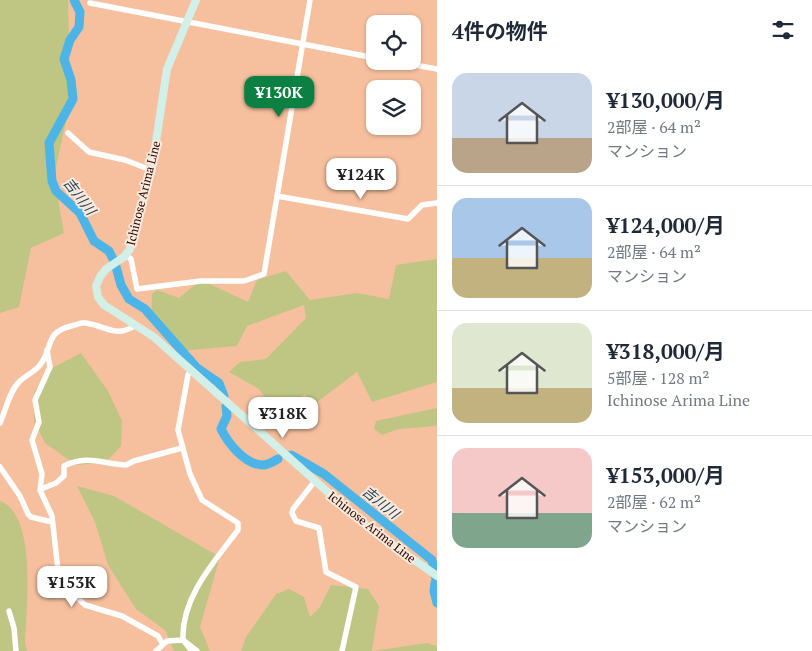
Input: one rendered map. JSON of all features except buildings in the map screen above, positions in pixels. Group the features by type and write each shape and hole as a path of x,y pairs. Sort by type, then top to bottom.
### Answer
{"main road":[{"name":"Ichinose Arima Line","path":"196,0 164,81 151,170 130,250 125,256 106,269 100,277 96,286 98,298 104,305 154,336 314,482 374,532 436,575"}],"street":[{"path":"125,256 131,259 137,289 201,281 253,280 264,274 310,0"},
{"path":"90,3 366,56"},
{"path":"421,66 437,69"},
{"path":"68,133 89,152 125,160 151,170"},
{"path":"277,196 408,219 422,205 437,203"},
{"path":"0,423 13,389 20,381 39,367 46,358 50,340 59,329 84,322 117,333 126,332 136,326"},
{"path":"47,350 50,367 35,400 38,422 32,440 42,474 41,489 52,516 60,580 85,606 122,616 158,636 162,643"},
{"path":"191,370 188,375 178,430 182,448 190,474 202,500 233,518 238,523 238,530 212,563 190,603 182,624 183,640 192,651"},
{"path":"41,489 56,483 64,476 64,466 71,462 93,459 126,466 134,461 182,448"},
{"path":"0,467 20,496 28,514 31,517 52,522"},
{"path":"314,482 293,508 292,513 296,521 319,528 326,572 356,587 342,651"},
{"path":"9,612 14,628 16,651"},
{"path":"156,651 162,643 183,640 197,651"}],"green space":[{"path":"0,0 68,0 70,103 54,176 64,233 31,248 19,307 0,313"},
{"path":"437,259 437,382 372,402 357,372 312,406 305,394 292,402 270,404 259,389 229,372 240,362 266,359 306,318 304,305 247,326 237,346 181,351 172,346 151,318 152,294 157,290 179,298 201,280 248,302 257,280 286,271 310,300 357,293 389,299 396,265"},
{"path":"81,353 108,391 122,421 121,446 105,463 76,465 45,443 34,421 34,392 50,369"},
{"path":"437,408 437,426 398,429 382,435 374,429 376,421"},
{"path":"77,486 114,496 220,557 200,627 210,651 174,651 165,630 136,609 108,565 95,522"},
{"path":"0,501 12,510 20,525 25,544 28,588 25,643 27,651 0,651"},
{"path":"331,585 368,589 379,606 372,651 241,651 246,637 276,594 289,589 304,597 310,617 320,607"},
{"path":"427,643 437,646 437,651 373,651"}],"waterway":[{"name":"吉川川","path":"74,0 80,12 79,27 70,40 64,59 71,80 73,99 49,143 52,181 56,191 80,213 94,241 109,251 115,263 121,285 129,299 145,309 197,368 219,383 224,396"},
{"name":"吉川川","path":"226,406 227,416 221,429 228,441 238,452 256,464 265,465 278,459"},
{"name":"吉川川","path":"291,455 324,474 432,560 437,584"},
{"path":"435,583 434,591 437,603"}]}
